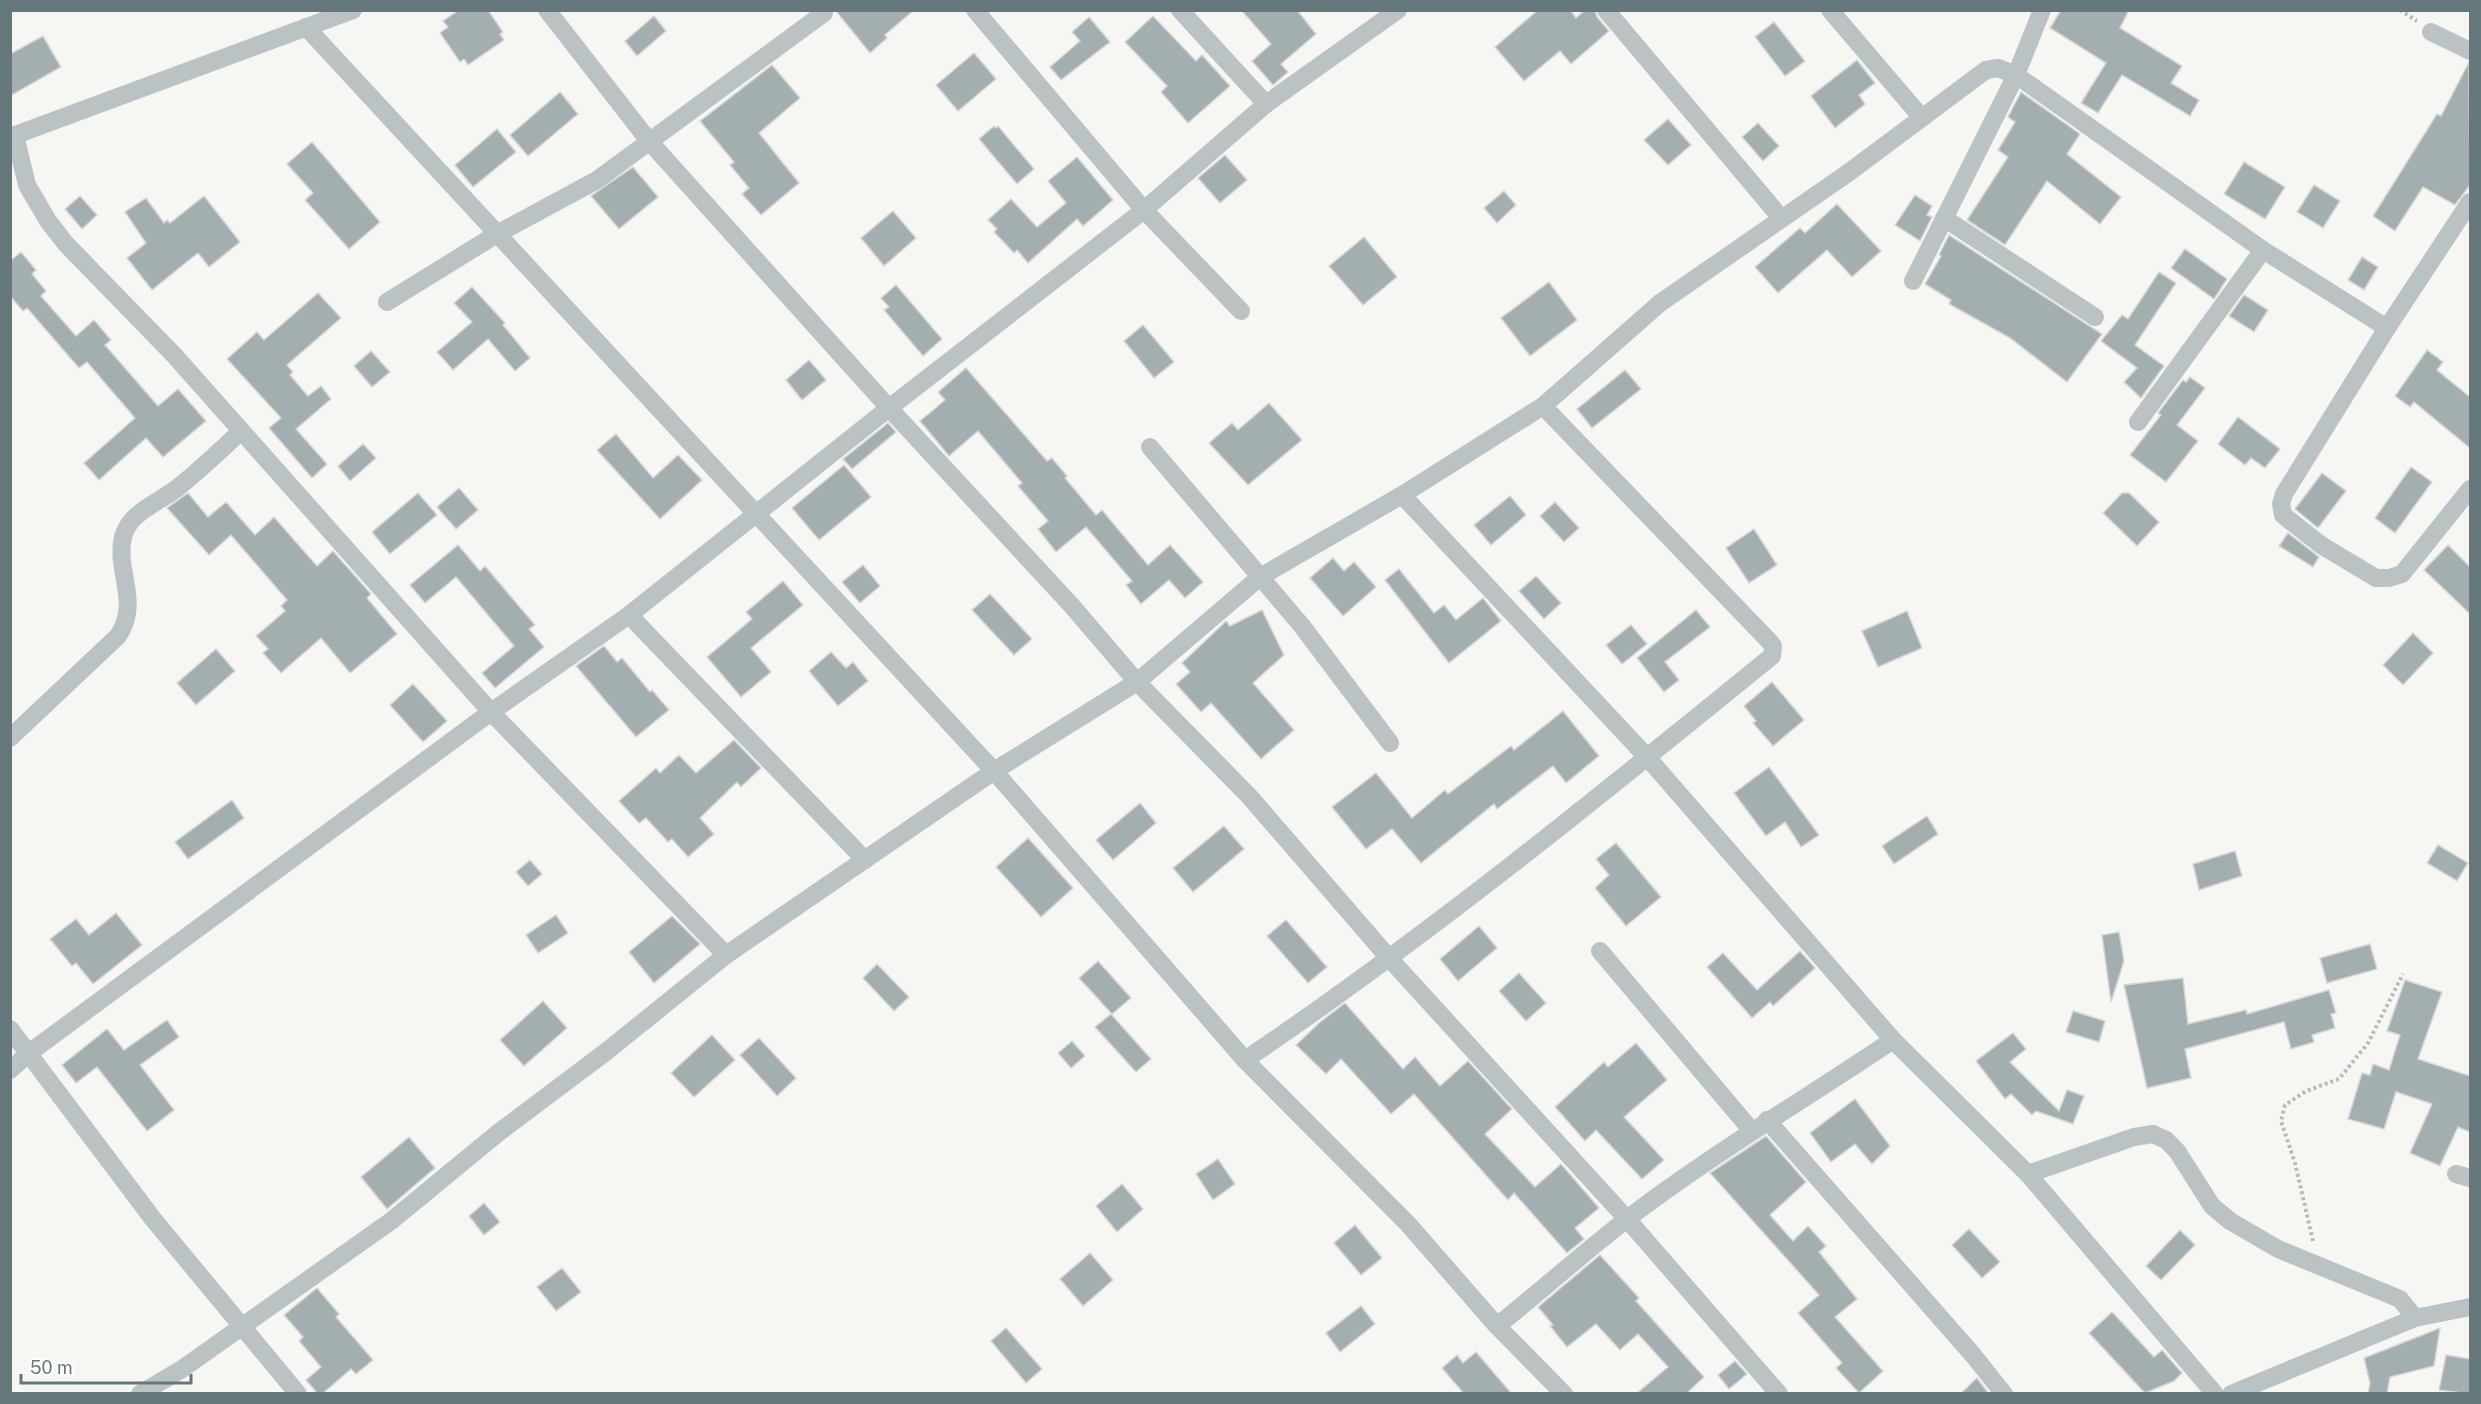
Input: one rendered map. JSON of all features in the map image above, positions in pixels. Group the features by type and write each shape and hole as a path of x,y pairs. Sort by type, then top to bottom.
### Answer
{"street":[{"path":"353,10 13,136 27,185 66,244 174,355 491,712 726,955"},
{"path":"547,10 649,141 889,408 1072,606 1137,682 1249,796 1389,958 1627,1219 1779,1394"},
{"path":"975,10 1144,210 1241,311"},
{"path":"1180,10 1266,104"},
{"path":"10,1070 29,1053 491,712 629,615 889,408 1144,210 1266,104 1398,10"},
{"path":"1606,10 1781,218"},
{"path":"1830,10 1922,118"},
{"path":"1912,281 2016,75 2042,10"},
{"path":"387,302 497,234 597,180 824,13"},
{"path":"306,27 994,771 1245,1060 1408,1224 1497,1326 1564,1394"},
{"path":"2431,32 2470,51"},
{"path":"140,1394 182,1369 243,1327 391,1221 498,1133 607,1051 726,955 994,771 1137,682 1260,577 1402,495 1543,406 1660,303 1922,118 1986,70 1998,68 2016,75 2263,250 2387,328"},
{"path":"2470,202 2387,328 2284,494 2281,504 2283,515 2321,545 2376,578 2389,579 2402,574 2470,489"},
{"path":"1944,218 2095,317"},
{"path":"2138,422 2263,250"},
{"path":"1245,1060 1389,958 1647,757 1772,656 1773,646 1543,406"},
{"path":"10,738 118,636 125,626 128,590 122,559 122,539 134,518 175,490 241,431"},
{"path":"1150,447 1302,626 1390,743"},
{"path":"1402,495 1647,757 1893,1040 2028,1174 2215,1394"},
{"path":"629,615 865,860"},
{"path":"1599,951 1752,1131"},
{"path":"10,1029 153,1219 298,1394"},
{"path":"1497,1326 1627,1219 1767,1120 1835,1079 1893,1040"},
{"path":"1767,1120 1973,1355 2004,1394"},
{"path":"2028,1174 2134,1137 2153,1134 2166,1140 2177,1151 2212,1206 2230,1221 2278,1249 2400,1299 2415,1318"},
{"path":"2231,1394 2415,1318 2470,1307"}],"path":[{"path":"2318,1265 2295,1163 2281,1120 2285,1105 2306,1091 2338,1079 2368,1043 2403,974"}],"building":[{"path":"459,10 488,10 503,32 500,34 504,40 468,65 464,59 460,62 440,33 448,27 443,21"},
{"path":"835,10 914,10 885,35 887,38 870,53"},
{"path":"1241,10 1297,10 1316,34 1281,64 1288,72 1273,85 1252,61 1271,44"},
{"path":"1538,10 1570,10 1576,18 1585,10 1595,10 1597,17 1609,31 1571,64 1560,51 1524,81 1495,47"},
{"path":"2061,10 2129,10 2120,28 2182,66 2171,83 2199,100 2190,116 2122,75 2098,113 2081,103 2106,63 2050,28"},
{"path":"654,16 666,31 637,56 625,41"},
{"path":"1153,16 1196,61 1202,55 1230,86 1188,123 1161,92 1167,86 1125,42"},
{"path":"1089,17 1110,42 1061,80 1050,67 1080,41 1072,32"},
{"path":"1774,22 1805,61 1785,76 1755,37"},
{"path":"43,36 61,67 10,96 10,54"},
{"path":"974,53 996,79 958,111 936,85"},
{"path":"1857,60 1875,83 1859,95 1865,104 1835,128 1811,96"},
{"path":"2469,62 2470,185 2455,205 2423,187 2395,231 2373,216 2437,114 2441,116"},
{"path":"772,65 800,98 759,133 799,183 761,215 742,194 749,188 730,165 734,162 700,121"},
{"path":"560,92 578,114 528,156 510,135"},
{"path":"2021,92 2080,134 2067,154 2121,197 2100,224 2047,181 2005,245 1967,220 2008,157 1998,150 2015,122 2008,117"},
{"path":"1668,119 1691,145 1668,165 1644,140"},
{"path":"1758,123 1779,146 1763,161 1742,137"},
{"path":"994,126 996,128 998,126 1034,169 1017,184 979,139"},
{"path":"497,129 516,152 473,187 455,165"},
{"path":"312,142 380,222 349,249 305,200 313,193 287,164"},
{"path":"1225,155 1247,180 1220,203 1198,178"},
{"path":"1077,157 1113,200 1083,226 1077,219 1028,263 1017,250 1014,253 994,232 997,229 988,220 1011,199 1037,227 1066,203 1048,181"},
{"path":"2244,162 2285,187 2265,219 2224,194"},
{"path":"633,167 658,197 619,229 591,196"},
{"path":"2314,185 2340,201 2323,228 2297,212"},
{"path":"1504,191 1516,205 1497,223 1484,208"},
{"path":"1915,195 1932,206 1927,215 1932,217 1920,241 1895,225"},
{"path":"80,196 97,215 82,229 65,209"},
{"path":"204,196 240,242 209,267 198,253 152,290 127,258 146,243 125,212 146,198 164,223 167,220 170,223"},
{"path":"1837,204 1881,251 1852,277 1827,250 1778,293 1755,267 1800,228 1805,233"},
{"path":"893,211 916,238 884,266 861,238"},
{"path":"1949,235 2102,334 2067,382 2010,338 1949,304 1951,300 1925,284 1941,256 1939,255"},
{"path":"1364,237 1397,277 1363,305 1329,266"},
{"path":"2185,249 2227,279 2214,299 2171,268"},
{"path":"21,252 36,270 32,274 46,291 41,296 76,336 94,320 111,340 105,345 158,406 178,389 206,421 163,457 146,438 99,480 84,463 135,418 87,362 79,368 27,308 23,311 10,296 10,261"},
{"path":"2362,257 2378,267 2364,290 2348,280"},
{"path":"2159,272 2176,283 2135,345 2164,366 2141,398 2124,382 2137,368 2101,341 2122,315 2128,319"},
{"path":"1549,282 1577,320 1530,356 1501,318"},
{"path":"896,285 942,339 923,356 884,310 889,307 881,298"},
{"path":"472,287 505,323 503,325 530,358 515,371 488,339 453,370 437,352 472,322 454,303"},
{"path":"318,293 341,318 287,365 293,372 290,375 308,396 321,386 331,399 296,429 327,464 312,478 269,428 281,418 227,359 257,332 264,340"},
{"path":"2244,295 2268,310 2254,332 2229,316"},
{"path":"1143,325 1174,362 1154,378 1124,341"},
{"path":"2427,350 2443,362 2437,370 2470,397 2470,448 2414,402 2410,407 2395,396"},
{"path":"371,351 390,372 372,387 354,366"},
{"path":"809,360 826,380 802,400 786,380"},
{"path":"966,368 1047,461 1052,458 1067,476 1065,478 1096,515 1102,510 1148,565 1170,545 1203,582 1185,598 1169,580 1141,604 1126,585 1132,581 1086,527 1056,552 1038,529 1048,521 1018,486 1022,483 978,431 949,456 920,421 945,400 938,392"},
{"path":"1625,370 1641,389 1592,428 1577,409"},
{"path":"2190,377 2205,388 2177,425 2198,441 2166,482 2130,455 2161,415 2158,413 2183,380 2186,382"},
{"path":"1269,403 1302,440 1248,485 1209,443 1232,423 1238,430"},
{"path":"2238,417 2280,449 2265,468 2251,458 2245,465 2218,444"},
{"path":"888,423 896,432 852,469 843,459"},
{"path":"616,434 653,478 678,455 702,480 660,519 597,450"},
{"path":"363,444 376,458 350,481 338,466"},
{"path":"844,465 871,497 819,540 792,508"},
{"path":"2411,467 2432,482 2395,533 2375,518"},
{"path":"2322,473 2346,491 2318,528 2295,509"},
{"path":"459,488 478,510 456,529 437,507"},
{"path":"188,493 208,517 226,502 255,535 274,517 317,566 333,551 371,594 367,598 397,634 350,673 321,638 281,673 263,653 268,649 256,636 285,611 281,606 287,600 231,535 209,555 167,508"},
{"path":"418,493 437,515 390,554 372,532"},
{"path":"2122,493 2129,493 2159,522 2137,546 2103,513"},
{"path":"1510,496 1526,515 1491,545 1474,525"},
{"path":"1555,502 1579,528 1564,542 1540,516"},
{"path":"1754,529 1777,565 1749,583 1726,548"},
{"path":"2288,533 2319,557 2313,567 2279,546"},
{"path":"458,545 480,571 485,566 535,625 529,629 544,647 495,688 482,673 514,646 456,577 425,603 410,585"},
{"path":"2448,545 2470,567 2470,614 2424,570"},
{"path":"1333,558 1344,571 1354,562 1376,587 1343,616 1310,578"},
{"path":"863,565 880,586 860,603 842,582"},
{"path":"1399,569 1434,613 1444,605 1456,620 1483,598 1501,621 1449,663 1385,580"},
{"path":"1536,576 1561,603 1544,619 1519,591"},
{"path":"783,581 803,605 751,648 771,672 741,697 707,657 752,619 746,612"},
{"path":"990,594 1032,639 1014,655 972,610"},
{"path":"1262,610 1284,655 1253,683 1294,730 1261,759 1211,703 1201,712 1176,684 1190,672 1182,663 1226,621 1230,626"},
{"path":"1696,610 1710,627 1665,662 1679,680 1664,692 1637,658"},
{"path":"1907,611 1922,648 1878,667 1862,631"},
{"path":"1631,625 1647,644 1622,664 1606,645"},
{"path":"2413,633 2433,653 2403,685 2383,665"},
{"path":"604,646 617,662 622,658 650,692 652,690 669,710 636,737 576,666"},
{"path":"216,649 235,671 196,705 177,683"},
{"path":"831,652 846,668 853,662 868,681 838,706 809,671"},
{"path":"1772,682 1804,720 1773,746 1753,723 1756,721 1744,706"},
{"path":"413,684 447,721 423,742 390,705"},
{"path":"1563,711 1599,756 1566,783 1553,766 1497,809 1494,804 1421,863 1392,829 1366,849 1332,807 1376,773 1412,818 1445,790 1448,794 1511,746 1514,750"},
{"path":"734,740 761,768 741,787 737,782 700,818 714,834 688,857 672,839 668,842 646,818 639,823 619,801 656,768 660,773 679,755 696,773"},
{"path":"1769,767 1819,835 1801,847 1785,822 1766,836 1734,793"},
{"path":"232,800 244,818 188,859 175,842"},
{"path":"1140,803 1156,823 1113,860 1096,840"},
{"path":"1927,816 1938,834 1894,864 1882,846"},
{"path":"1224,826 1244,849 1193,892 1173,868"},
{"path":"1028,838 1073,888 1041,917 996,867"},
{"path":"1616,843 1661,897 1626,926 1595,888 1609,875 1596,859"},
{"path":"2438,845 2468,863 2457,881 2427,863"},
{"path":"2235,851 2242,876 2199,890 2193,864"},
{"path":"530,860 542,874 528,886 516,872"},
{"path":"116,913 142,945 93,984 76,963 72,966 50,939 76,919 89,935"},
{"path":"556,915 568,933 538,953 526,935"},
{"path":"672,916 700,944 654,983 629,952"},
{"path":"1286,920 1327,967 1308,983 1267,936"},
{"path":"1479,926 1497,948 1458,981 1440,959"},
{"path":"2119,932 2124,961 2111,1002 2102,935"},
{"path":"2370,944 2377,969 2327,983 2320,958"},
{"path":"1800,951 1815,968 1773,1006 1770,1002 1752,1018 1707,967 1723,953 1757,990"},
{"path":"1098,961 1131,998 1112,1014 1079,978"},
{"path":"877,964 909,997 894,1011 863,978"},
{"path":"1519,973 1546,1003 1526,1021 1499,991"},
{"path":"2183,978 2188,1024 2246,1010 2247,1014 2329,990 2336,1013 2331,1014 2335,1028 2312,1035 2314,1042 2291,1049 2284,1022 2185,1049 2191,1078 2147,1088 2124,985"},
{"path":"2405,980 2442,992 2418,1059 2470,1076 2470,1132 2458,1127 2440,1166 2410,1153 2432,1104 2396,1092 2384,1129 2348,1119 2362,1073 2370,1075 2373,1064 2389,1070 2400,1035 2387,1031"},
{"path":"543,1001 567,1028 524,1066 500,1040"},
{"path":"1345,1003 1403,1069 1415,1057 1440,1086 1468,1061 1512,1109 1485,1134 1535,1187 1561,1164 1599,1208 1575,1228 1584,1239 1567,1253 1514,1193 1508,1200 1414,1094 1391,1114 1341,1059 1326,1074 1296,1045"},
{"path":"2073,1011 2105,1021 2099,1042 2066,1032"},
{"path":"1111,1014 1151,1059 1136,1072 1095,1027"},
{"path":"167,1020 179,1037 140,1065 174,1110 147,1131 97,1067 76,1083 62,1065 107,1029 124,1050"},
{"path":"2013,1033 2026,1049 2010,1062 2059,1111 2067,1090 2084,1096 2073,1124 2036,1111 2032,1115 2011,1094 2005,1099 1976,1061"},
{"path":"712,1035 735,1060 694,1097 671,1073"},
{"path":"759,1038 796,1078 777,1096 740,1055"},
{"path":"1072,1041 1085,1056 1071,1068 1058,1053"},
{"path":"1636,1043 1667,1080 1624,1117 1664,1160 1642,1179 1596,1130 1585,1141 1555,1107 1604,1062 1608,1067"},
{"path":"1855,1099 1890,1146 1872,1164 1855,1144 1831,1162 1810,1133"},
{"path":"1766,1136 1806,1182 1770,1215 1793,1241 1808,1226 1826,1246 1819,1252 1857,1299 1835,1317 1883,1371 1859,1393 1836,1368 1842,1363 1798,1313 1819,1295 1710,1173"},
{"path":"409,1137 435,1168 387,1209 361,1177"},
{"path":"1218,1159 1235,1184 1213,1200 1196,1174"},
{"path":"1122,1184 1143,1209 1117,1232 1096,1206"},
{"path":"484,1203 500,1222 484,1235 469,1216"},
{"path":"1355,1225 1382,1258 1361,1275 1334,1243"},
{"path":"1969,1229 2000,1262 1982,1278 1952,1245"},
{"path":"2180,1230 2195,1245 2161,1280 2146,1266"},
{"path":"1090,1253 1113,1280 1083,1306 1060,1279"},
{"path":"1600,1255 1639,1298 1636,1301 1704,1377 1686,1394 1636,1394 1668,1367 1638,1334 1620,1350 1596,1324 1567,1347 1538,1307"},
{"path":"562,1268 581,1292 556,1311 537,1287"},
{"path":"317,1288 339,1314 336,1317 373,1360 356,1374 351,1369 322,1394 318,1394 306,1380 321,1367 299,1341 303,1337 284,1315"},
{"path":"1361,1306 1375,1324 1340,1352 1326,1333"},
{"path":"2112,1312 2154,1357 2162,1350 2182,1373 2174,1381 2145,1393 2089,1333"},
{"path":"1006,1328 1042,1369 1026,1383 991,1341"},
{"path":"2440,1328 2434,1366 2390,1377 2387,1394 2368,1394 2370,1383 2364,1358"},
{"path":"1476,1352 1512,1394 1464,1394 1442,1368 1457,1355 1463,1363"},
{"path":"2446,1355 2470,1359 2470,1394 2439,1390"},
{"path":"1735,1361 1747,1374 1729,1389 1718,1375"},
{"path":"1977,1378 1989,1394 1960,1394"}]}
